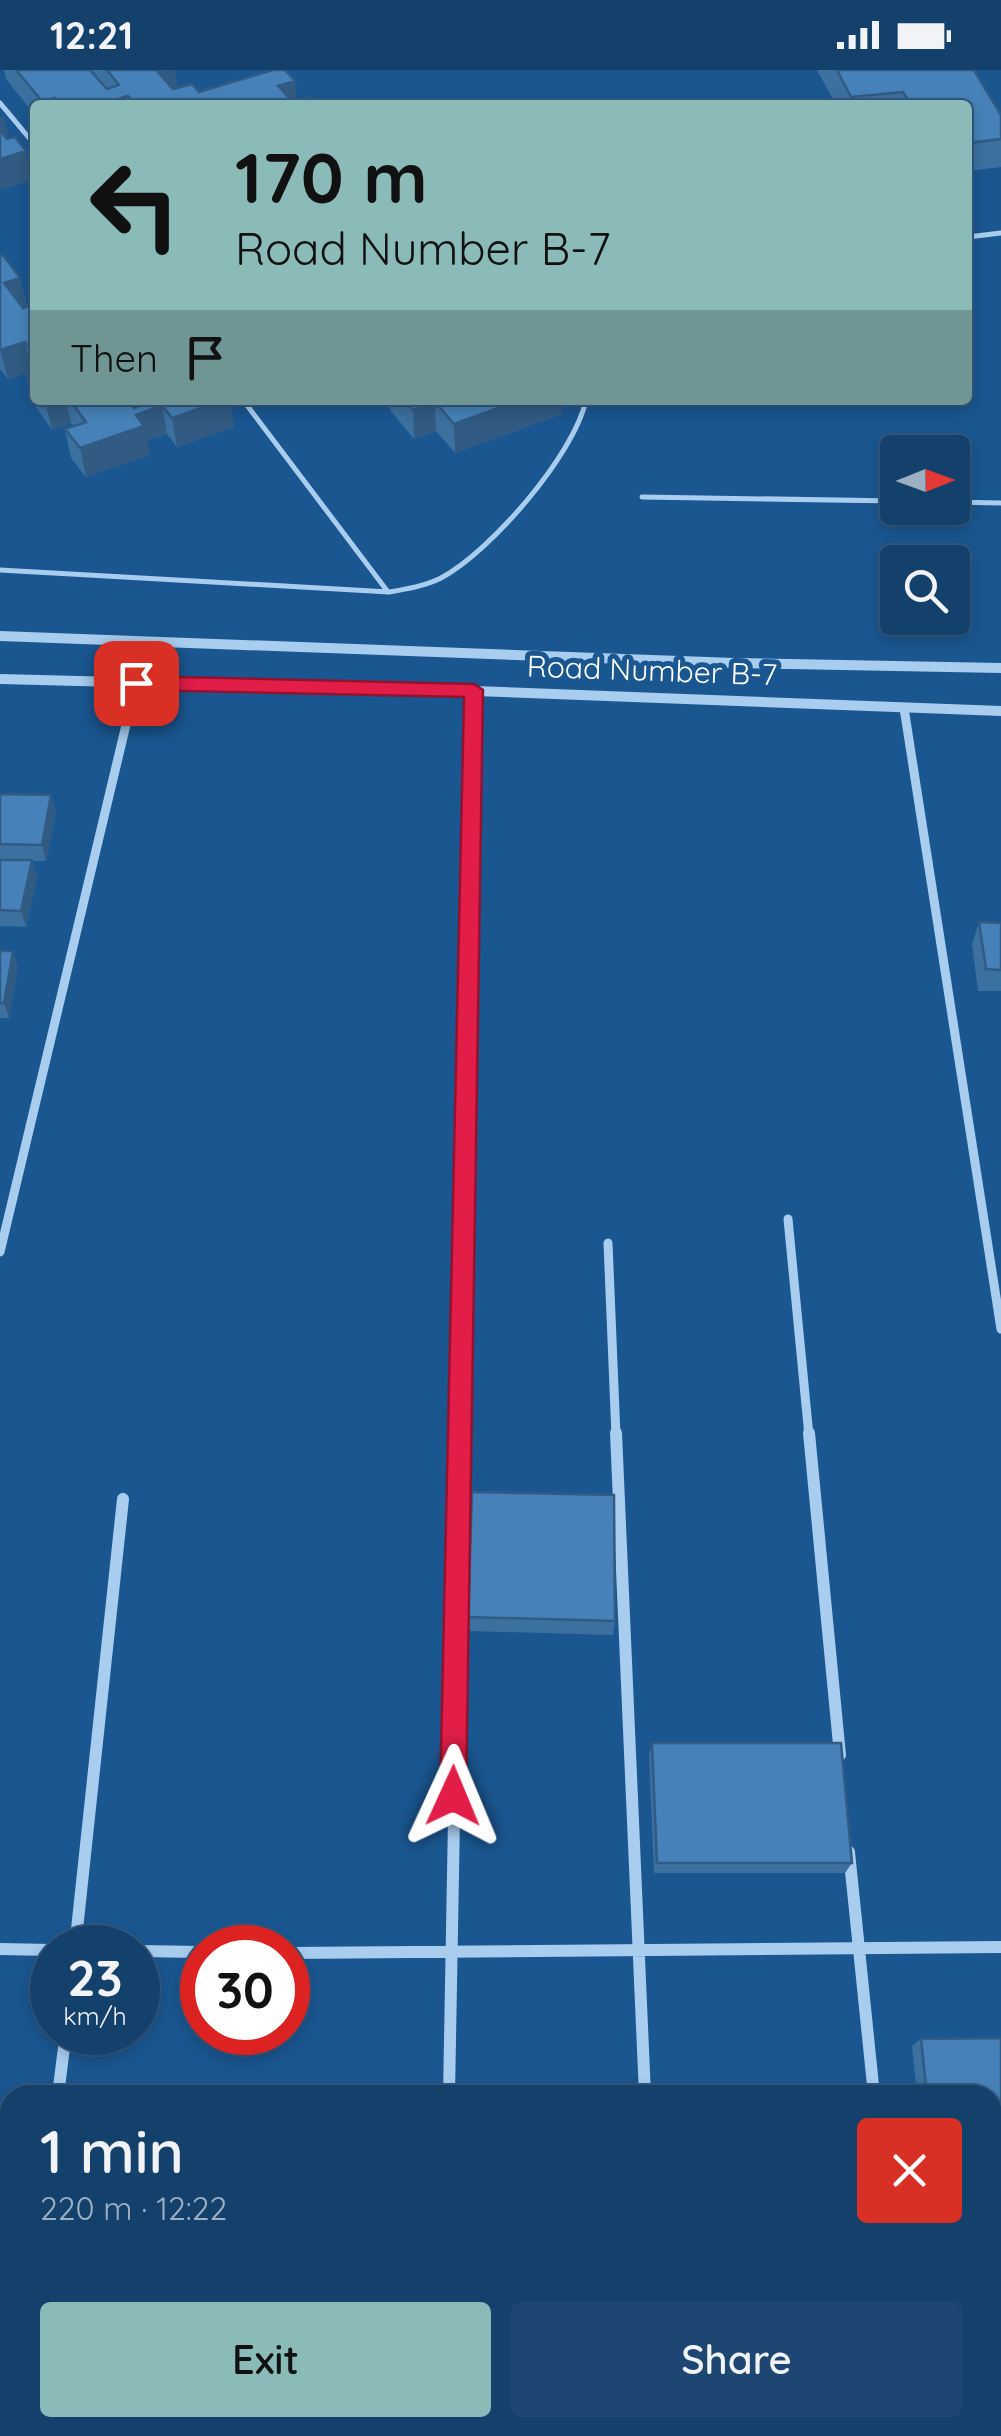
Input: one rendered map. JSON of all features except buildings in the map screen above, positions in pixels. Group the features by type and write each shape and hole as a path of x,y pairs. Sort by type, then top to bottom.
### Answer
{"street":[{"name":"Road Number B-7","path":"0,636 735,663 1001,668"},
{"name":"Road Number B-7","path":"0,679 474,690 1001,711"},
{"path":"0,1252 136,683"},
{"path":"449,2085 474,690"},
{"path":"904,708 1001,1329"},
{"path":"788,1219 842,1773"},
{"path":"608,1243 645,2085"},
{"path":"77,1925 123,1499"},
{"path":"847,1832 873,2085"},
{"path":"310,1953 1001,1947"},
{"path":"0,1949 30,1950"},
{"path":"59,2085 63,2055"}],"lane":[{"path":"0,102 30,139"},
{"path":"972,237 1001,234"},
{"path":"247,405 389,592"},
{"path":"0,570 389,592 422,587 448,574 473,552 561,461 585,420 586,405"},
{"path":"642,498 880,502"},
{"path":"970,502 1001,503"}],"route":[{"path":"136,683 474,690 453,1796"}]}
